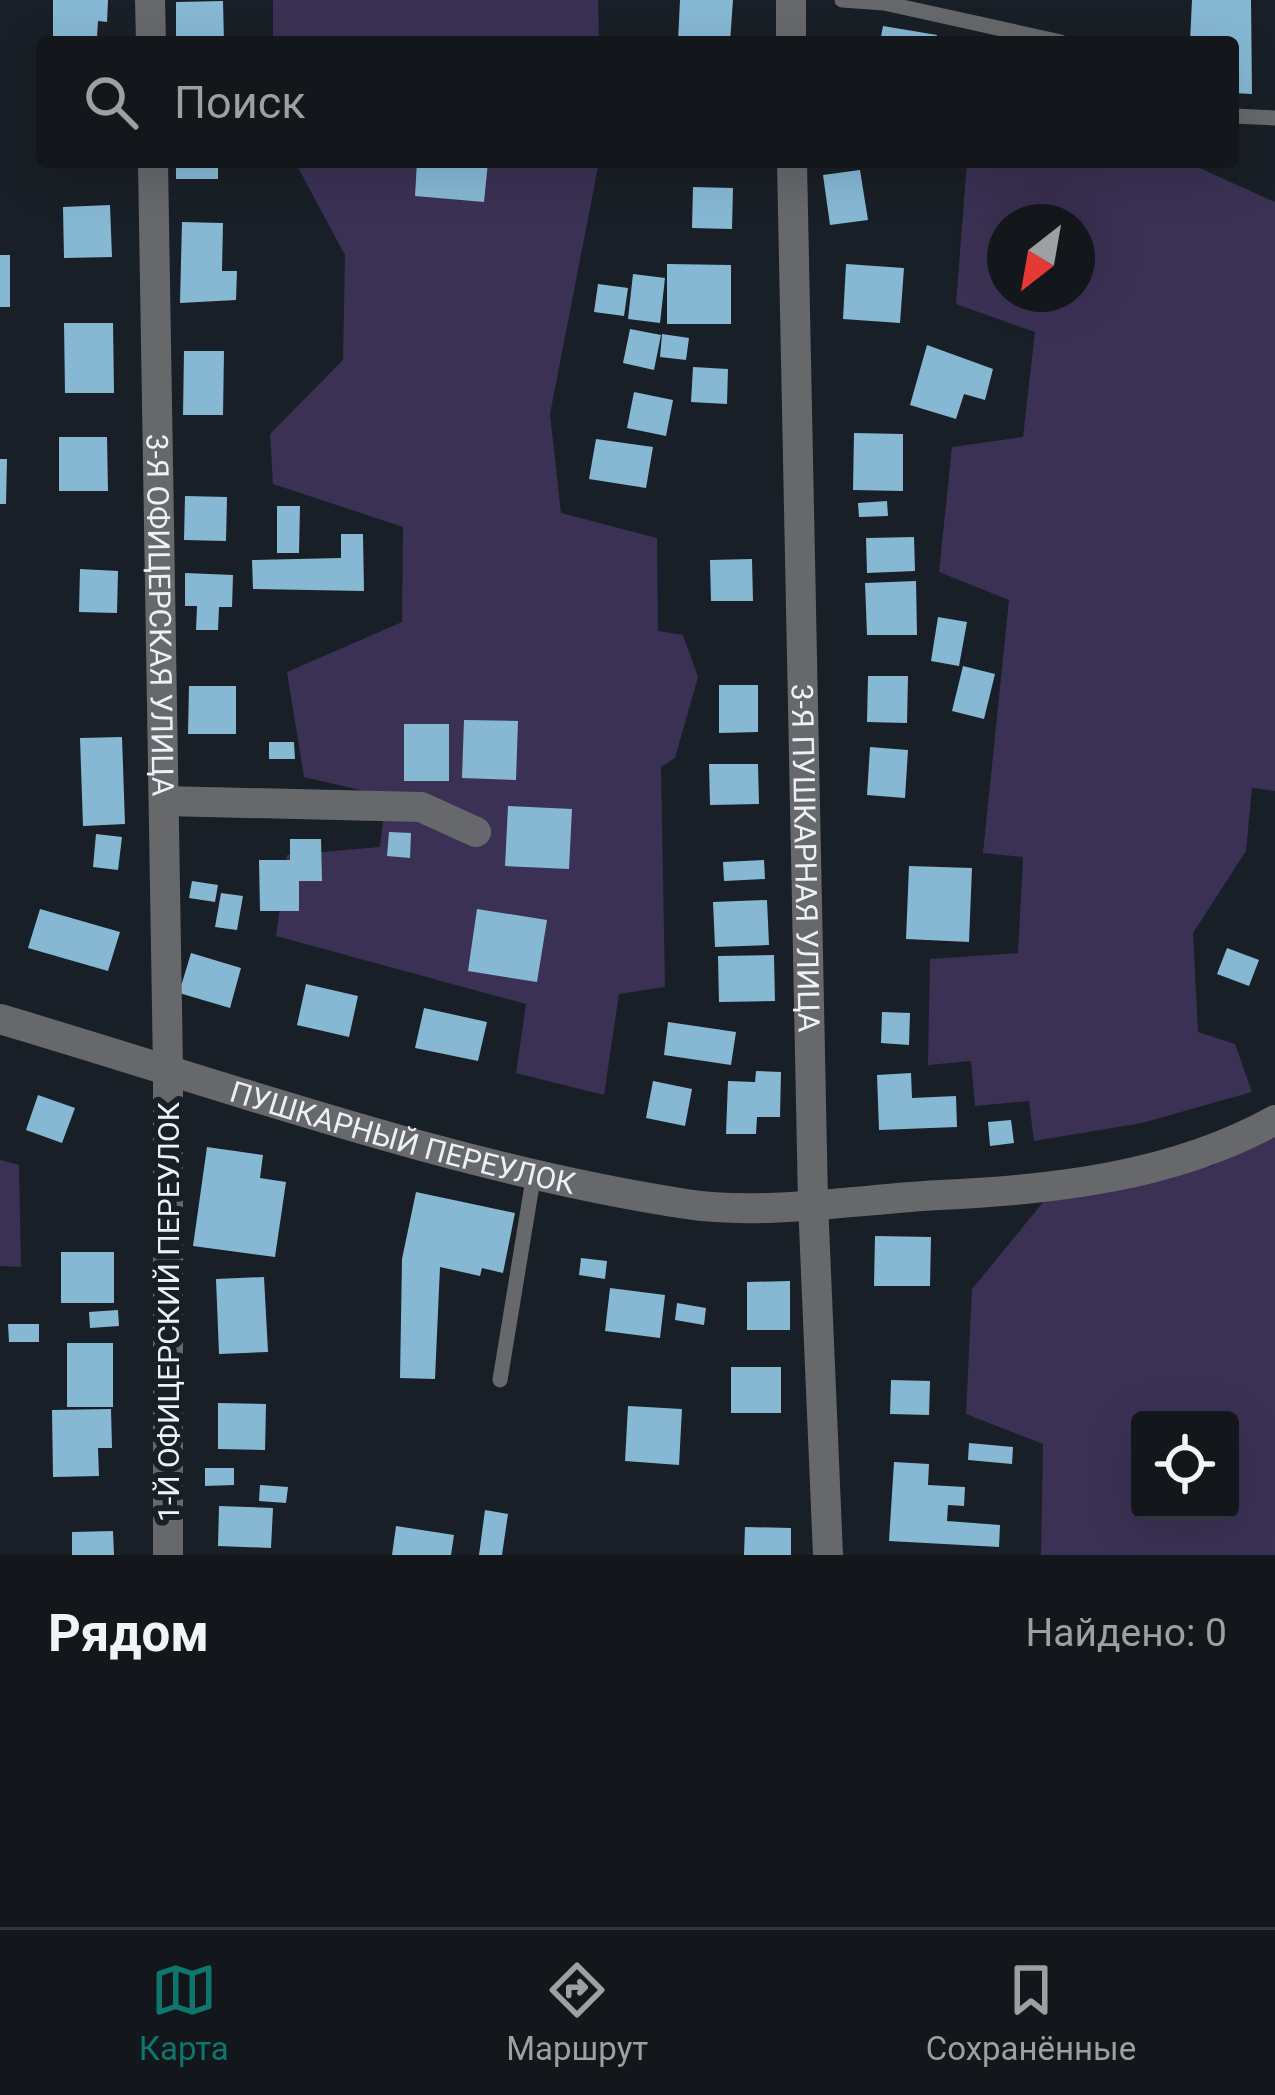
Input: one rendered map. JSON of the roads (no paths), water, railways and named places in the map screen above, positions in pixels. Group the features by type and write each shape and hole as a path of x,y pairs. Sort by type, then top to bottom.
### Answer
{"street":[{"path":"150,0 151,36"},
{"path":"791,0 791,36"},
{"name":"3-Я ОФИЦЕРСКАЯ УЛИЦА","path":"153,168 168,1069"},
{"name":"3-Я ПУШКАРНАЯ УЛИЦА","path":"792,168 813,1202 828,1555"},
{"path":"164,801 421,807 476,832"},
{"name":"ПУШКАРНЫЙ ПЕРЕУЛОК","path":"0,1019 534,1173 688,1205 772,1210 813,1202 1035,1191 1146,1169 1235,1142 1275,1120"},
{"name":"1-Й ОФИЦЕРСКИЙ ПЕРЕУЛОК","path":"168,1069 168,1555"}],"lane":[{"path":"842,0 884,3 1034,36"},
{"path":"1239,116 1275,118"},
{"path":"500,1380 534,1173"}]}
